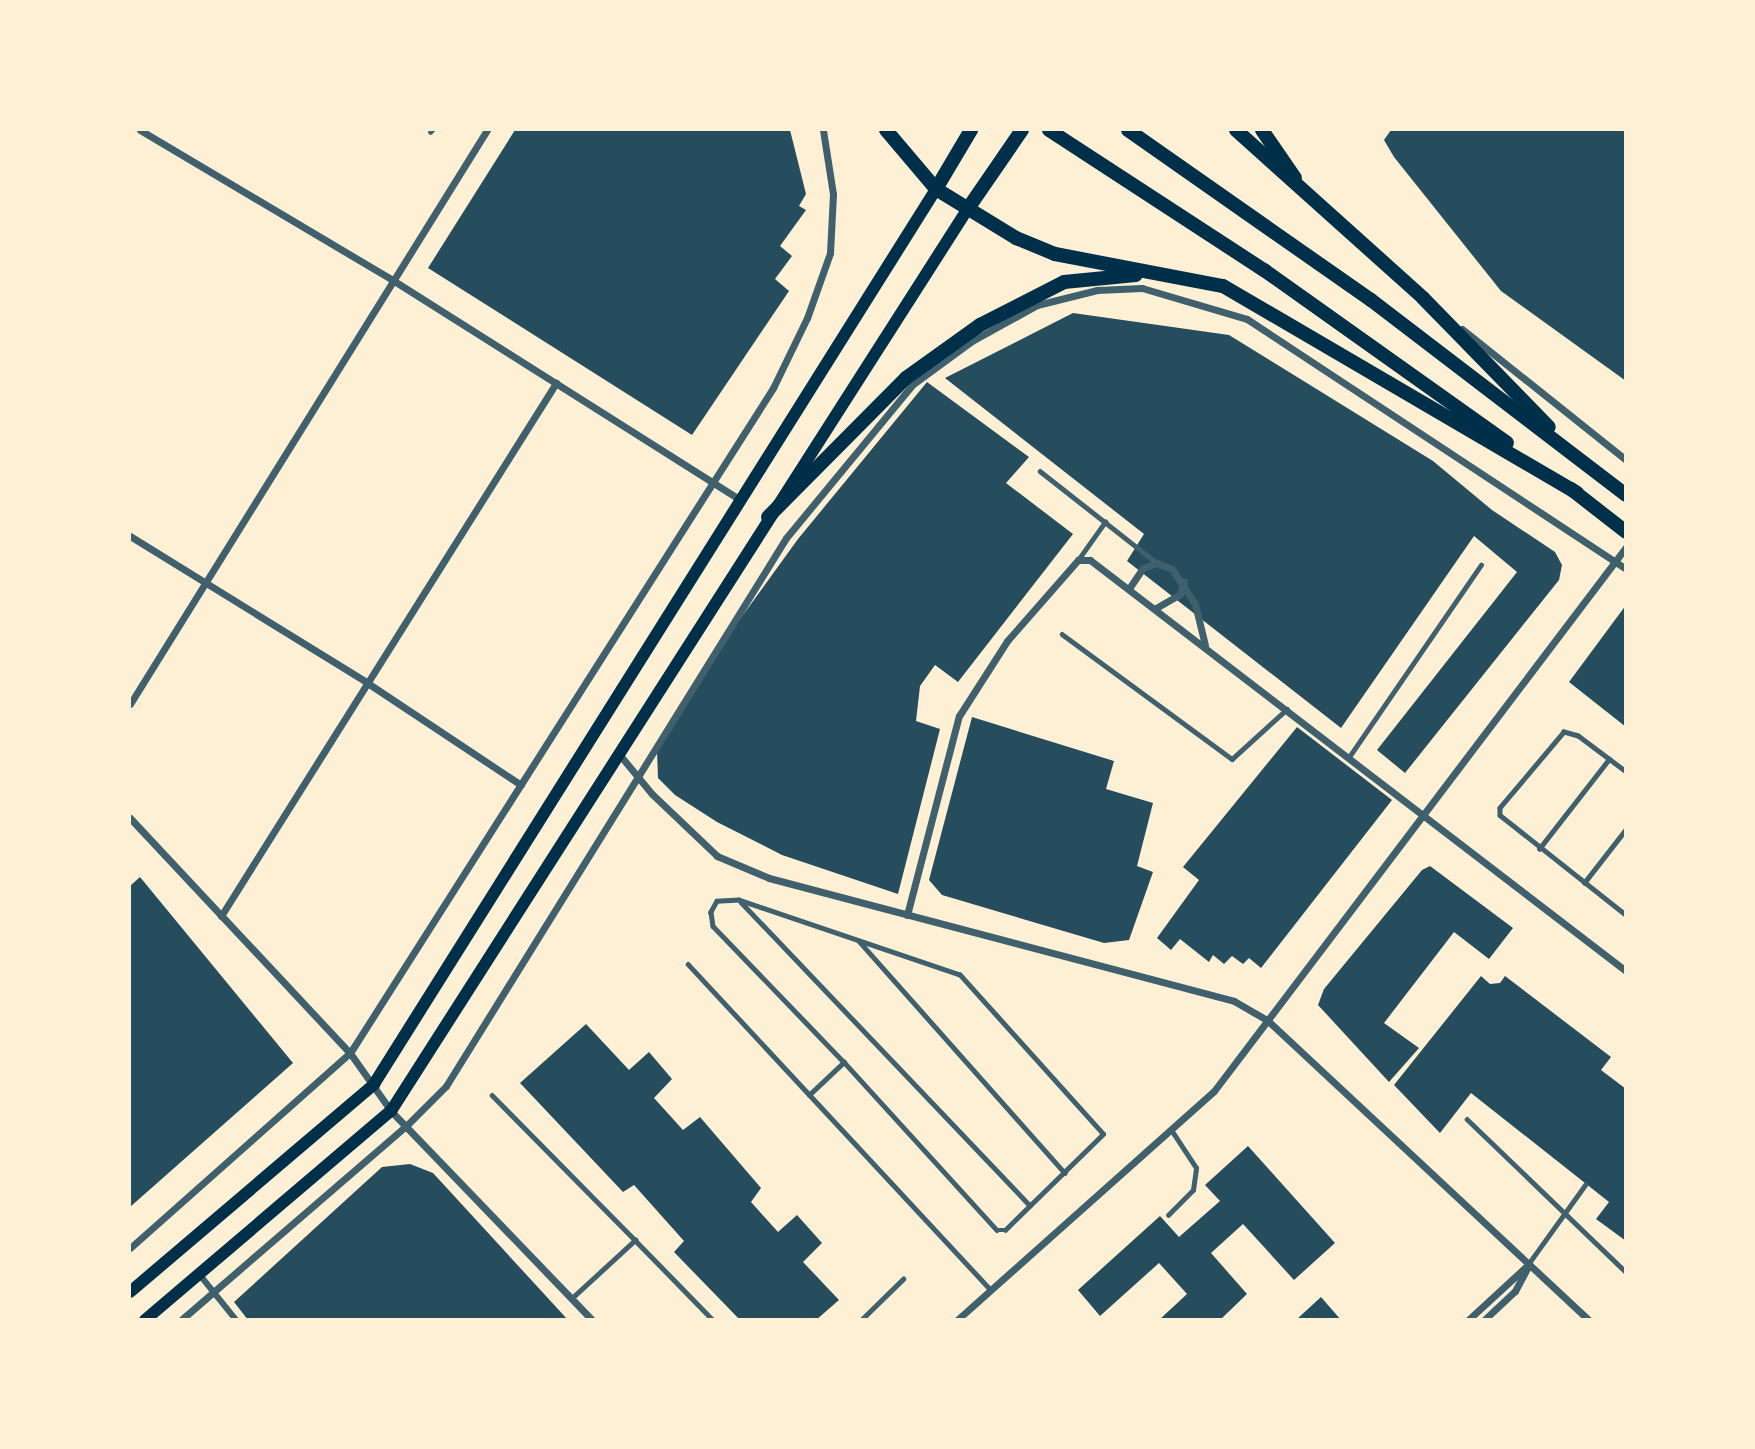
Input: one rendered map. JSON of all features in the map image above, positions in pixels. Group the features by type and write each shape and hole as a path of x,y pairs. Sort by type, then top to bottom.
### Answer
{"main road":[{"path":"886,130 936,189 967,210 1055,254 1145,274 1223,286 1577,493"},
{"path":"130,1292 374,1084 971,130"},
{"path":"145,1320 391,1111 768,517 1021,130"},
{"path":"1049,130 1264,270 1577,493 1626,532"},
{"path":"1128,130 1371,300 1626,495"},
{"path":"1236,130 1423,298 1584,463"},
{"path":"1262,130 1310,199"},
{"path":"768,517 906,378 980,325 1063,282 1145,274"}],"street":[{"path":"140,130 391,279 741,500"},
{"path":"130,704 391,279 487,130"},
{"path":"130,1248 350,1053 714,484 773,388 807,318 830,254 833,194 823,130"},
{"path":"181,1320 407,1125 446,1087 640,778 668,723 786,538 912,385 972,341 1037,305 1097,290 1142,288 1247,319 1626,569"},
{"path":"1423,298 1626,460"},
{"path":"221,916 556,383"},
{"path":"130,536 203,585 366,682 521,785"},
{"path":"959,1319 1214,1091 1626,547"},
{"path":"907,915 959,716 1007,641 1078,560 1097,562 1626,971"},
{"path":"1130,587 1143,568 1157,563 1172,569 1184,582 1195,604 1206,646"},
{"path":"1156,608 1180,594 1184,582"},
{"path":"619,754 717,856 769,878 1234,1001 1267,1020 1588,1320"},
{"path":"130,817 133,829 221,916 350,1053 391,1111 592,1320"},
{"path":"1468,1320 1529,1264"},
{"path":"1484,1320 1515,1291 1529,1264"},
{"path":"199,1274 236,1320"}],"lane":[{"path":"1040,471 1157,563"},
{"path":"1078,560 1105,522"},
{"path":"1349,757 1481,565"},
{"path":"1062,634 1232,759 1287,708"},
{"path":"1625,913 1503,822 1500,807 1564,733 1578,736 1626,772"},
{"path":"1539,849 1609,759"},
{"path":"1584,883 1626,829"},
{"path":"739,900 1030,1206"},
{"path":"739,900 857,940 960,975 1100,1127 1099,1140 1005,1230 998,1230 844,1062 713,926 711,912 718,901 739,900"},
{"path":"857,940 1065,1173"},
{"path":"688,964 991,1290"},
{"path":"809,1095 844,1062"},
{"path":"492,1095 713,1320"},
{"path":"1467,1119 1626,1272"},
{"path":"1168,1214 1193,1190 1196,1168 1171,1129"},
{"path":"1529,1264 1585,1185"},
{"path":"572,1298 635,1240"},
{"path":"861,1320 903,1279"}],"building":[{"path":"515,130 790,130 806,194 799,206 806,210 780,246 792,256 775,279 789,291 692,435 428,268"},
{"path":"1391,130 1626,130 1626,381 1501,291 1394,157 1384,140"},
{"path":"1073,313 1229,335 1433,461 1492,510 1555,552 1562,565 1559,580 1405,773 1377,750 1517,572 1474,536 1341,728 1127,561 1144,534 945,378"},
{"path":"927,382 1029,457 1006,483 1073,534 958,682 935,665 920,686 916,721 940,729 898,894 782,855 717,822 675,795 658,778 657,751 706,666 798,539"},
{"path":"1626,605 1626,727 1569,682"},
{"path":"972,717 1114,761 1106,789 1153,803 1137,866 1153,872 1129,940 1104,943 942,895 929,880"},
{"path":"1297,727 1392,800 1261,968 1249,958 1243,964 1232,956 1224,964 1213,955 1209,962 1180,939 1171,950 1157,938 1199,880 1183,867"},
{"path":"1430,866 1513,928 1489,959 1454,932 1384,1023 1419,1048 1389,1082 1318,1005 1324,989 1422,870"},
{"path":"140,877 293,1063 130,1207 130,886"},
{"path":"1481,976 1490,984 1500,983 1505,976 1611,1057 1601,1070 1626,1089 1626,1241 1596,1219 1609,1202 1471,1093 1440,1133 1394,1085"},
{"path":"586,1024 629,1070 649,1052 672,1079 654,1098 683,1130 700,1117 761,1188 751,1202 778,1232 797,1215 822,1243 803,1262 839,1300 816,1320 740,1320 674,1252 684,1241 634,1185 623,1192 520,1083"},
{"path":"1248,1146 1335,1243 1294,1280 1243,1224 1211,1253 1247,1294 1220,1320 1159,1320 1187,1294 1159,1263 1100,1316 1078,1290 1160,1216 1179,1237 1220,1201 1205,1185"},
{"path":"410,1164 433,1173 568,1320 248,1320 234,1302 382,1167"},
{"path":"1321,1297 1341,1320 1296,1320"}]}
